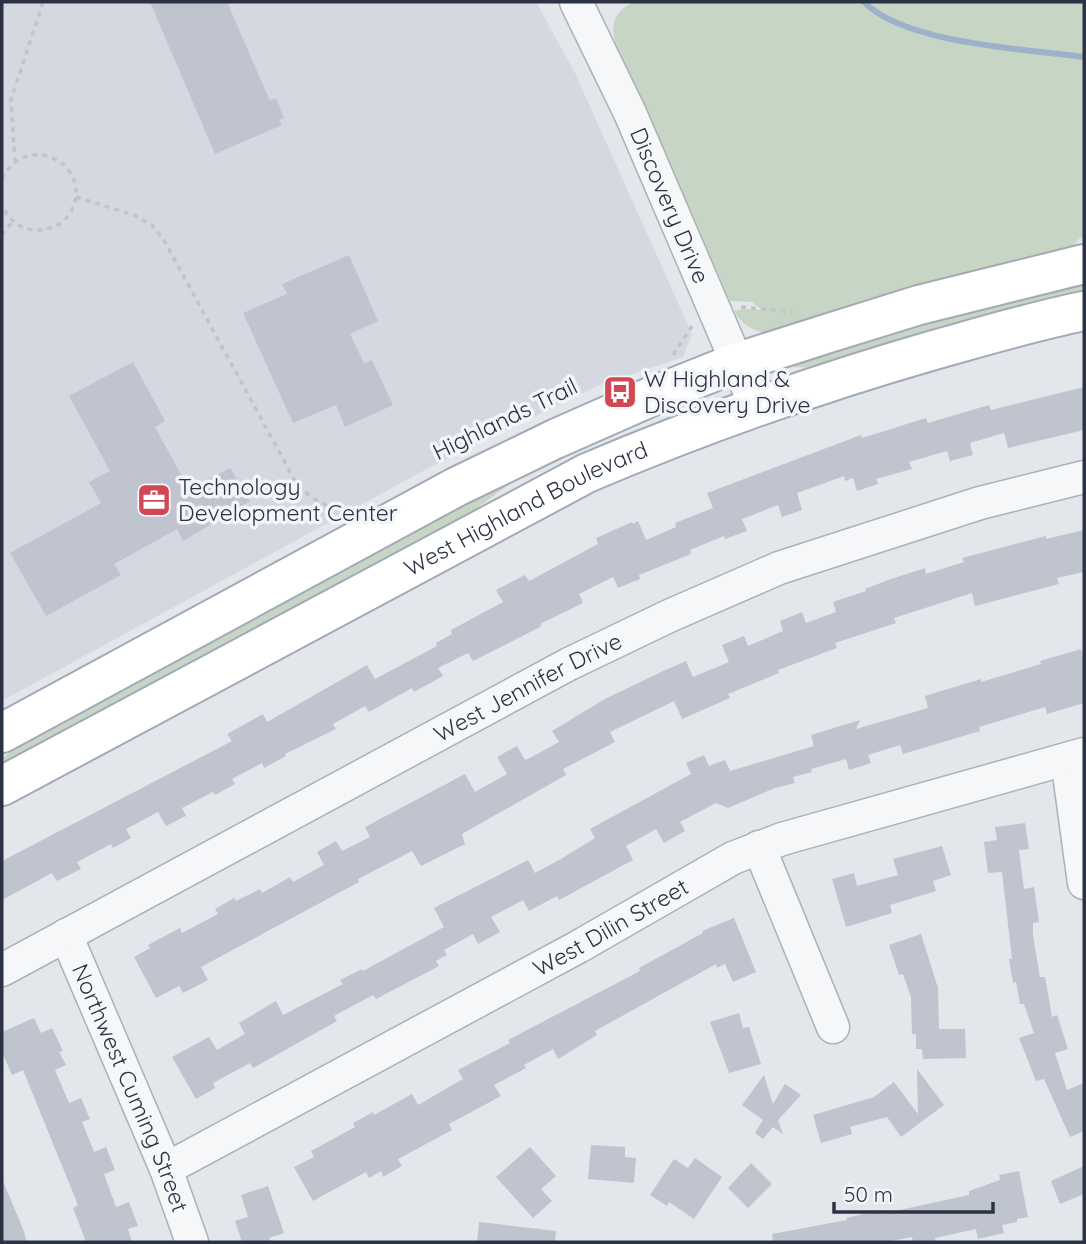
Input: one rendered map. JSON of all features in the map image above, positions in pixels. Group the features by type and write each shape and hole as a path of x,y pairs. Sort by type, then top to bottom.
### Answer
{"main road":[{"name":"West Highland Boulevard","path":"2,733 456,487 567,434 737,362 919,305 1084,264"},
{"name":"West Highland Boulevard","path":"2,786 587,473 663,441 867,369 978,337 1084,311"}],"street":[{"name":"Discovery Drive","path":"581,3 756,407"},
{"name":"West Jennifer Drive","path":"2,970 569,664 669,616 779,568 980,503 1084,477"},
{"name":"West Dilin Street","path":"166,1169 578,947 733,858 759,847 1075,756"},
{"path":"1075,756 1084,883"},
{"path":"759,847 833,1027"},
{"name":"Northwest Cuming Street","path":"66,935 166,1169 192,1242"}],"path":[{"path":"15,162 11,100 43,2"},
{"path":"2,179 15,162 26,156 51,156 70,172 76,197 66,219 44,230 32,230 13,221 2,204"},
{"path":"76,197 134,215 153,226 165,242 300,488 316,500 341,509 354,510"},
{"path":"2,235 13,221"},
{"path":"671,358 692,326 717,314 734,308 754,307 796,312"}],"shaded area":[{"path":"2,2 536,2 575,73 692,334 683,357 595,387 432,466 2,701"}],"green space":[{"path":"634,2 1084,2 1084,237 1074,245 1084,243 1084,252 769,334 748,327 734,311 762,310 752,302 730,301 616,44 613,31 615,19 622,9"},
{"path":"1084,280 1084,300 826,368 791,367 788,361 905,324"},
{"path":"513,481 448,530 2,771 2,759 15,748 399,535"}],"building":[{"path":"150,2 227,2 270,101 276,98 284,118 279,120 282,125 215,154"},
{"path":"349,255 378,321 350,334 364,363 372,360 393,405 345,427 336,405 293,423 243,313 287,294 282,284"},
{"name":"Technology Development Center","path":"133,362 165,421 155,427 189,489 230,468 250,501 183,541 177,529 114,564 121,575 46,616 10,553 101,503 89,482 110,471 69,396"},
{"path":"1084,387 1084,430 1008,448 1004,433 970,443 973,455 950,461 947,451 909,462 912,469 876,479 878,484 857,491 853,478 845,481 844,476 797,493 802,510 782,517 778,505 742,519 747,531 725,539 724,536 690,550 691,554 639,575 640,579 618,588 613,577 579,594 583,603 540,624 542,626 473,661 468,653 438,668 443,676 414,692 412,688 369,712 365,706 333,724 336,729 285,754 286,756 264,768 262,763 232,779 235,784 182,808 186,816 166,826 158,812 126,829 131,838 113,848 111,844 77,862 81,869 57,881 52,873 2,900 2,861 232,741 227,734 263,714 267,722 367,665 375,679 437,646 436,643 452,634 451,630 503,602 496,590 525,575 529,581 598,544 596,538 638,521 646,540 676,527 675,523 713,508 707,493 861,435 862,438 926,418 928,423 989,405 991,410"},
{"path":"1084,530 1084,572 1057,578 1059,584 975,606 972,593 894,618 896,623 835,643 837,648 778,670 779,673 728,694 730,698 682,719 674,701 610,732 615,742 563,769 566,775 462,834 465,844 421,866 412,851 358,879 359,882 201,967 208,980 183,993 179,986 156,998 134,957 150,948 148,945 180,928 182,933 218,914 215,909 234,898 236,901 260,889 262,893 290,877 293,882 324,865 317,852 336,841 342,851 370,837 365,827 465,774 475,792 507,774 497,757 517,746 525,760 530,758 559,742 552,731 605,699 661,672 686,661 693,677 729,662 722,645 744,636 748,646 783,631 780,621 802,612 806,623 836,612 833,602 891,579 925,568 926,574 964,562 962,558 1046,536 1046,539"},
{"path":"1081,649 1084,661 1084,703 1047,714 1045,707 979,727 980,731 903,754 900,745 868,755 871,763 849,770 846,759 811,769 812,772 793,777 795,783 775,788 728,808 716,803 680,822 685,831 664,843 656,829 626,846 633,860 559,900 557,896 529,911 523,900 491,917 500,932 478,944 473,934 444,950 447,955 436,961 439,966 376,999 373,995 334,1016 337,1021 253,1068 250,1063 213,1083 215,1088 196,1099 172,1057 209,1037 217,1050 245,1034 239,1023 276,1001 283,1015 343,984 340,980 362,969 363,971 444,927 434,908 528,860 535,873 561,859 595,838 590,829 691,774 686,763 704,755 709,766 725,760 730,771 814,746 811,735 860,720 856,729 928,708 925,696 1041,664 1040,661"},
{"path":"1025,823 1029,849 1019,850 1024,889 1034,887 1039,922 1033,923 1033,936 1040,977 1045,977 1052,1017 1057,1015 1068,1049 1055,1053 1067,1090 1084,1083 1084,1131 1070,1137 1044,1079 1036,1081 1019,1038 1034,1033 1024,1004 1020,1004 1016,982 1013,983 1002,872 988,873 984,842 997,840 995,827"},
{"path":"942,846 951,875 933,881 936,891 890,905 892,913 846,927 832,879 854,873 857,886 898,875 893,859"},
{"path":"734,918 756,972 733,982 725,964 717,968 716,964 595,1031 597,1035 558,1059 553,1049 524,1065 526,1068 494,1085 501,1096 449,1124 452,1130 398,1159 402,1166 383,1177 381,1171 369,1178 366,1172 313,1201 294,1167 314,1157 311,1151 355,1127 353,1123 412,1094 418,1105 463,1079 458,1070 510,1043 508,1040 640,971 639,968 703,933 702,931"},
{"path":"921,934 938,988 939,1029 965,1029 966,1058 923,1059 922,1049 916,1049 916,1034 912,1034 911,997 903,974 899,975 889,945"},
{"path":"739,1013 743,1028 749,1027 761,1064 729,1073 710,1022"},
{"path":"34,1018 41,1033 52,1028 63,1051 59,1052 66,1065 55,1070 69,1103 81,1098 90,1119 82,1122 94,1152 106,1147 115,1170 104,1174 116,1207 129,1202 138,1226 128,1229 132,1242 86,1242 73,1208 78,1205 23,1070 12,1075 2,1052 2,1032"},
{"path":"917,1069 944,1105 901,1137 887,1117 850,1127 852,1134 821,1143 813,1115 874,1097 894,1082 918,1114"},
{"path":"764,1075 773,1104 785,1084 801,1095 778,1120 783,1134 773,1127 763,1139 755,1133 763,1120 742,1105"},
{"path":"591,1145 625,1147 625,1157 636,1158 634,1183 588,1179"},
{"path":"530,1147 556,1176 541,1189 552,1201 533,1218 496,1177"},
{"path":"695,1158 722,1177 694,1219 669,1202 667,1206 650,1195 674,1159 688,1168"},
{"path":"751,1163 772,1184 748,1208 728,1188"},
{"path":"1084,1166 1084,1194 1060,1204 1051,1181"},
{"path":"1019,1171 1028,1217 1002,1225 1004,1233 978,1239 976,1229 935,1238 936,1242 913,1242 912,1237 886,1242 773,1242 772,1234 847,1220 846,1218 880,1210 881,1214 969,1195 969,1191 1000,1180 999,1175"},
{"path":"2,1179 23,1229 27,1242 2,1242"},
{"path":"268,1186 284,1233 269,1238 271,1242 242,1242 235,1221 248,1217 241,1195"},
{"path":"479,1222 556,1231 555,1242 477,1242"}],"waterway":[{"path":"864,2 883,16 936,36 1084,57"}],"place":[{"name":"W Highland & Discovery Drive","path":"620,392"},
{"name":"Technology Development Center","path":"154,500"}]}
